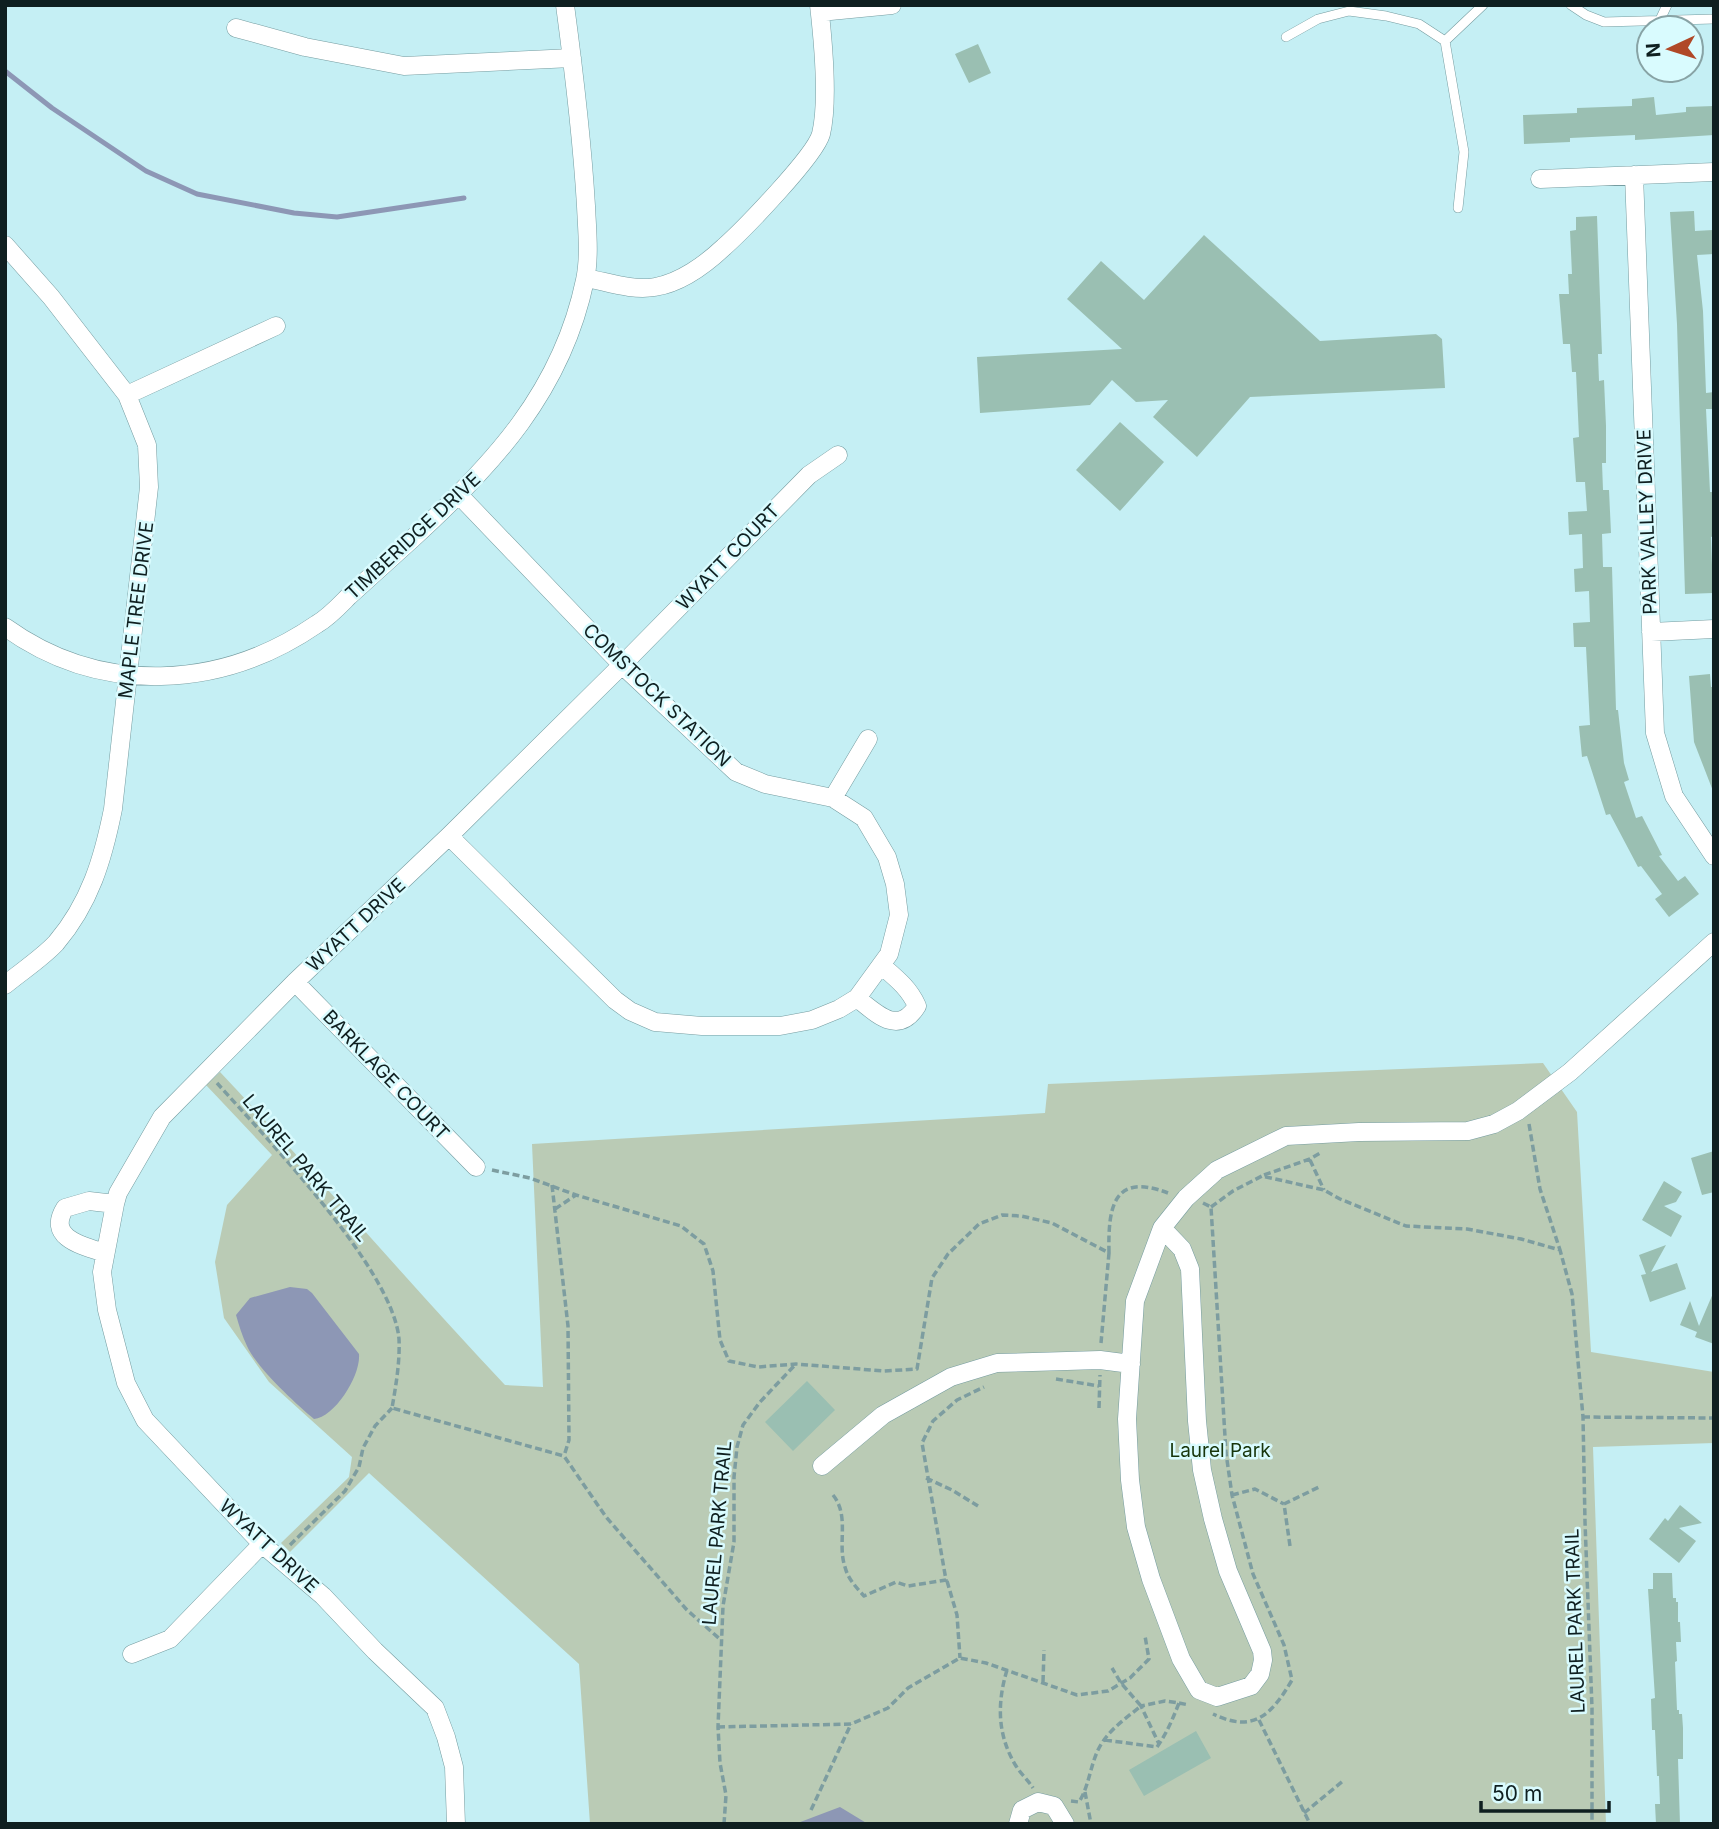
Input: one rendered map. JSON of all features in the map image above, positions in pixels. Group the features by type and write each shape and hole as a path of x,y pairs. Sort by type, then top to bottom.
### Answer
{"street":[{"name":"TIMBERIDGE DRIVE","path":"5,627 34,647 65,660 128,676 206,673 254,660 320,623 460,496 522,424 545,388 570,330 586,278 583,151 565,5"},
{"path":"586,278 637,288 656,287 677,280 724,248 807,159 820,137 826,110 820,9 892,5"},
{"path":"236,28 305,47 404,66 572,58"},
{"path":"1540,179 1714,172"},
{"name":"PARK VALLEY DRIVE","path":"1634,174 1655,733 1674,796 1714,856"},
{"name":"MAPLE TREE DRIVE","path":"5,245 51,297 127,395 147,445 149,487 113,809 105,850 91,890 55,944 5,985"},
{"path":"127,395 276,326"},
{"name":"WYATT COURT","path":"622,665 809,475 838,455"},
{"name":"COMSTOCK STATION","path":"449,836 615,1000 630,1011 655,1021 702,1026 780,1026 812,1020 839,1009 857,998 889,954 899,915 887,857 863,818 833,798 765,784 736,772 622,665 460,496"},
{"path":"1651,632 1714,629"},
{"name":"WYATT DRIVE","path":"456,1824 454,1768 435,1708 375,1651 323,1596 262,1544 145,1420 126,1382 110,1322 102,1272 118,1193 162,1117 295,982 449,836 622,665"},
{"path":"833,798 868,739"},
{"path":"1162,1228 1182,1249 1190,1269 1202,1471 1228,1571 1262,1650 1260,1674 1251,1686 1217,1697 1199,1690 1181,1659 1151,1579 1136,1527 1130,1480 1127,1419 1135,1301 1162,1228 1186,1198 1217,1170 1286,1136 1468,1131 1494,1124 1518,1111 1570,1072 1714,942"},
{"path":"857,998 878,1015 890,1020 899,1022 911,1017 918,1006 913,997 906,986 881,965"},
{"name":"BARKLAGE COURT","path":"295,982 476,1167"},
{"path":"105,1254 76,1244 64,1235 59,1223 65,1208 89,1201 115,1204"},
{"path":"822,1465 883,1415 950,1377 997,1363 1100,1360 1130,1364"},
{"path":"132,1654 170,1639 262,1544"},
{"path":"1018,1824 1022,1810 1038,1802 1054,1806 1065,1824"}],"lane":[{"path":"1445,41 1483,5"},
{"path":"1571,5 1604,22 1635,22"},
{"path":"1286,37 1318,19 1349,11 1419,23 1445,41 1464,152 1458,208"}],"path":[{"name":"LAUREL PARK TRAIL","path":"206,1072 323,1205 366,1264 387,1299 399,1337 392,1408"},
{"name":"LAUREL PARK TRAIL","path":"1529,1123 1541,1189 1572,1294 1583,1417 1592,1708 1592,1824"},
{"path":"1310,1159 1324,1190"},
{"path":"476,1167 552,1185 576,1195 681,1226 704,1244 713,1271 720,1340 729,1361 758,1367 796,1364 884,1371 917,1369 932,1278 948,1254 979,1224 1002,1215 1052,1223 1109,1253"},
{"path":"1211,1207 1233,1191 1262,1176 1324,1190 1406,1226 1467,1229 1521,1239 1560,1250"},
{"path":"278,1556 345,1491 359,1467 363,1448 375,1426 392,1408 564,1456 569,1440 568,1326 552,1185"},
{"path":"1099,1408 1101,1321 1107,1285 1111,1209 1122,1192 1137,1185 1155,1188 1211,1207"},
{"path":"555,1209 576,1195"},
{"path":"1211,1207 1231,1495 1253,1574 1284,1645 1292,1680 1277,1705 1259,1720 1310,1824"},
{"name":"LAUREL PARK TRAIL","path":"724,1824 726,1795 720,1763 718,1727 723,1606 734,1542 737,1447 743,1425 760,1402 796,1364"},
{"path":"1053,1379 1099,1386"},
{"path":"960,1658 957,1615 946,1580 922,1443 933,1421 957,1400 987,1385"},
{"path":"1583,1417 1714,1418"},
{"name":"LAUREL PARK TRAIL","path":"564,1456 606,1517 687,1610 722,1641"},
{"path":"926,1478 978,1506"},
{"path":"1284,1504 1319,1487"},
{"path":"1231,1495 1255,1489 1284,1504"},
{"path":"833,1495 838,1502 843,1525 844,1566 852,1583 864,1596 896,1582 908,1586 946,1580"},
{"path":"1284,1504 1290,1546"},
{"path":"718,1727 851,1724 888,1708 908,1688 960,1658 1007,1670 1077,1695 1108,1691 1130,1678 1149,1659 1145,1636"},
{"path":"1043,1682 1044,1650"},
{"path":"1112,1668 1140,1706 1159,1744"},
{"path":"1007,1670 999,1713 1003,1736 1016,1766 1032,1786 1034,1796"},
{"path":"1065,1800 1079,1802 1085,1792 1099,1747 1111,1730 1140,1706 1165,1701 1179,1703 1167,1733 1157,1747 1105,1740"},
{"path":"811,1810 851,1724"},
{"path":"1304,1813 1343,1782"},
{"path":"1085,1792 1091,1824"}],"green space":[{"name":"Laurel Park","path":"1543,1063 1577,1112 1591,1352 1714,1372 1714,1443 1593,1447 1606,1824 590,1824 579,1664 369,1473 290,1552 281,1543 349,1477 352,1457 269,1382 224,1318 215,1262 227,1205 272,1155 206,1085 220,1072 505,1385 543,1387 532,1144 1045,1113 1048,1084"}],"water":[{"path":"290,1287 307,1289 312,1293 359,1354 356,1373 345,1394 330,1411 314,1419 287,1395 252,1355 236,1315 250,1298"},
{"path":"840,1807 868,1824 795,1824"}],"building":[{"path":"978,44 991,73 969,83 955,54"},
{"path":"1654,97 1656,115 1686,112 1686,107 1714,106 1714,135 1635,140 1635,135 1570,138 1570,142 1524,144 1523,115 1577,113 1577,108 1632,106 1632,99"},
{"path":"1694,211 1695,231 1713,230 1714,246 1714,254 1697,255 1703,311 1706,393 1714,392 1714,409 1706,409 1710,492 1714,492 1714,536 1711,537 1713,593 1685,594 1677,324 1670,212"},
{"path":"1597,216 1602,354 1598,354 1599,381 1604,380 1606,426 1606,463 1602,463 1603,490 1609,490 1611,533 1602,534 1603,567 1612,567 1616,710 1629,780 1624,782 1636,818 1642,816 1662,855 1659,856 1678,881 1685,876 1699,894 1669,917 1655,899 1662,894 1641,866 1638,867 1610,814 1606,815 1587,756 1582,757 1579,726 1590,725 1586,647 1574,647 1573,623 1590,622 1589,591 1575,592 1574,569 1583,568 1582,534 1569,535 1568,512 1587,511 1585,482 1576,482 1573,438 1579,437 1576,372 1572,372 1570,344 1563,344 1559,294 1569,294 1568,274 1572,274 1570,231 1576,230 1576,217"},
{"path":"1204,235 1320,341 1436,334 1442,339 1445,388 1250,397 1197,457 1153,417 1168,400 1136,402 1112,380 1090,405 980,413 977,357 1122,349 1067,299 1101,261 1144,300"},
{"path":"1120,422 1164,462 1120,511 1076,470"},
{"path":"1710,674 1711,687 1714,687 1713,791 1694,742 1689,676"},
{"path":"1714,1151 1714,1192 1702,1195 1691,1158"},
{"path":"1664,1181 1682,1192 1676,1202 1664,1206 1682,1216 1671,1237 1642,1220"},
{"path":"1666,1245 1651,1272 1677,1263 1686,1289 1650,1302 1641,1275 1646,1274 1639,1255"},
{"path":"1714,1291 1714,1344 1695,1337 1697,1332 1680,1325 1690,1301 1699,1326"},
{"path":"807,1381 835,1410 793,1451 765,1422"},
{"path":"1680,1505 1702,1523 1679,1528 1696,1541 1679,1563 1649,1539 1665,1518 1668,1521"},
{"path":"1653,1573 1672,1573 1673,1598 1678,1602 1681,1642 1676,1642 1675,1662 1677,1710 1682,1714 1683,1728 1683,1759 1678,1759 1680,1824 1656,1824 1655,1804 1660,1804 1655,1730 1652,1730 1651,1699 1655,1698 1648,1589 1653,1589"},
{"path":"1196,1731 1211,1758 1144,1796 1129,1770"}],"waterway":[{"path":"5,71 52,108 146,171 197,194 294,213 337,217 464,198"}]}
